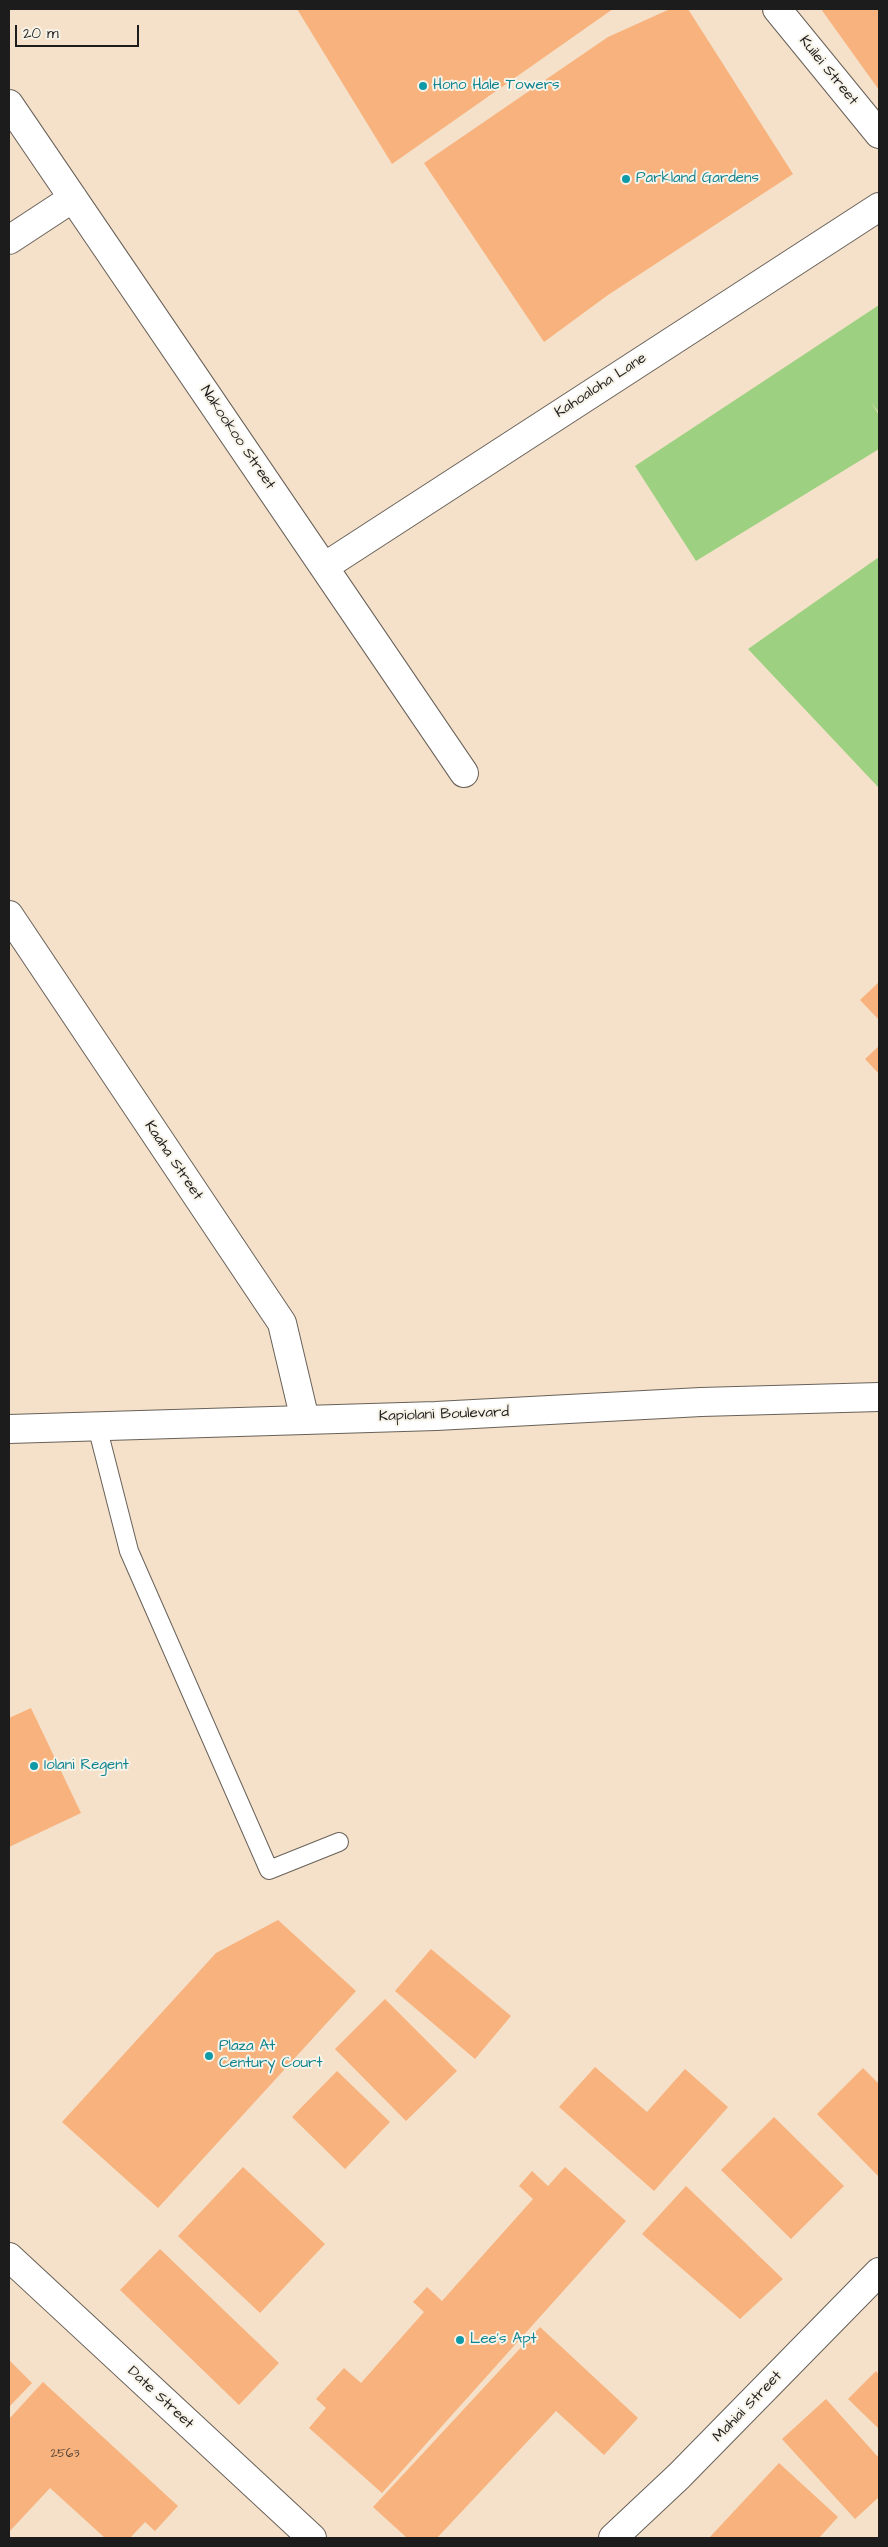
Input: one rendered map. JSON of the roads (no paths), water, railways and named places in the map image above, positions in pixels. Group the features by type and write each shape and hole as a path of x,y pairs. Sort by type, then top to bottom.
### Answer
{"street":[{"name":"Kuilei Street","path":"777,9 879,134"},
{"name":"Nakookoo Street","path":"9,104 464,773"},
{"path":"9,240 73,198"},
{"name":"Kahoaloha Lane","path":"324,567 879,207"},
{"name":"Kaaha Street","path":"9,915 282,1323 305,1420"},
{"name":"Kapiolani Boulevard","path":"9,1429 436,1416 701,1402 879,1397"},
{"name":"Date Street","path":"9,2257 312,2538"},
{"name":"Mahiai Street","path":"613,2538 679,2476 879,2272"}],"lane":[{"path":"97,1426 129,1551 269,1870 339,1842"}],"place":[{"name":"Hono Hale Towers","path":"423,86"},
{"name":"Parkland Gardens","path":"626,179"},
{"name":"Iolani Regent","path":"34,1766"},
{"name":"Plaza At Century Court","path":"209,2056"},
{"name":"Lee’s Apt","path":"460,2340"}]}
